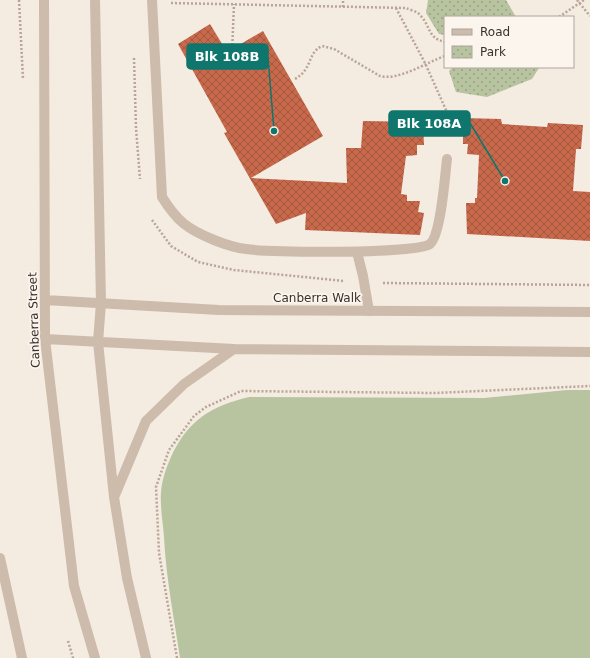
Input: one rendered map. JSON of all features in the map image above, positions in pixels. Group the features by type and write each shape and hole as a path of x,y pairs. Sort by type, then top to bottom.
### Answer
{"street":[{"name":"Canberra Street","path":"44,0 45,339 74,586 94,658"},
{"path":"95,0 101,303 98,342 114,497 127,578 146,658"},
{"path":"152,1 162,197 174,217 193,231 215,241 246,249 357,252 418,249 430,244 437,230 447,159"},
{"path":"357,252 369,311"},
{"name":"Canberra Walk","path":"45,300 218,310 590,312"},
{"path":"45,339 234,349 590,352"},
{"path":"114,497 146,422 184,384 234,349"},
{"path":"0,558 22,658"}],"path":[{"path":"343,0 343,7"},
{"path":"560,16 578,1 584,0"},
{"path":"152,1 406,8 419,14 432,36 436,40 444,42"},
{"path":"578,1 590,16"},
{"path":"232,53 234,4"},
{"path":"396,8 425,63 446,110 446,129"},
{"path":"295,79 307,69 313,53 322,46 334,49 380,76 386,77 401,75 425,63 444,56"},
{"path":"427,128 460,130"},
{"path":"177,658 159,553 156,487 169,450 194,416 206,407 241,391 435,393 590,386"}],"green space":[{"path":"428,0 506,0 515,16 444,16 444,35 439,34 426,13"},
{"path":"452,68 539,68 532,79 487,97 456,92 449,71"},
{"path":"567,390 590,390 590,658 180,658 166,568 161,492 166,470 178,444 185,433 202,416 223,405 249,397 484,398"}],"building":[{"path":"210,24 227,52 263,31 323,136 251,178 347,183 346,148 361,148 363,121 423,122 424,145 417,145 417,155 406,156 401,194 407,195 407,201 420,201 418,212 424,213 420,235 305,230 306,213 276,224 224,133 227,132 178,44"},
{"path":"463,118 501,119 502,124 547,127 548,123 583,125 581,149 576,149 573,191 590,192 590,241 467,234 466,203 475,203 475,198 477,198 479,155 467,154 468,144 463,144"}],"place":[{"name":"Blk 108B","path":"274,131"},
{"name":"Blk 108A","path":"505,181"}]}
